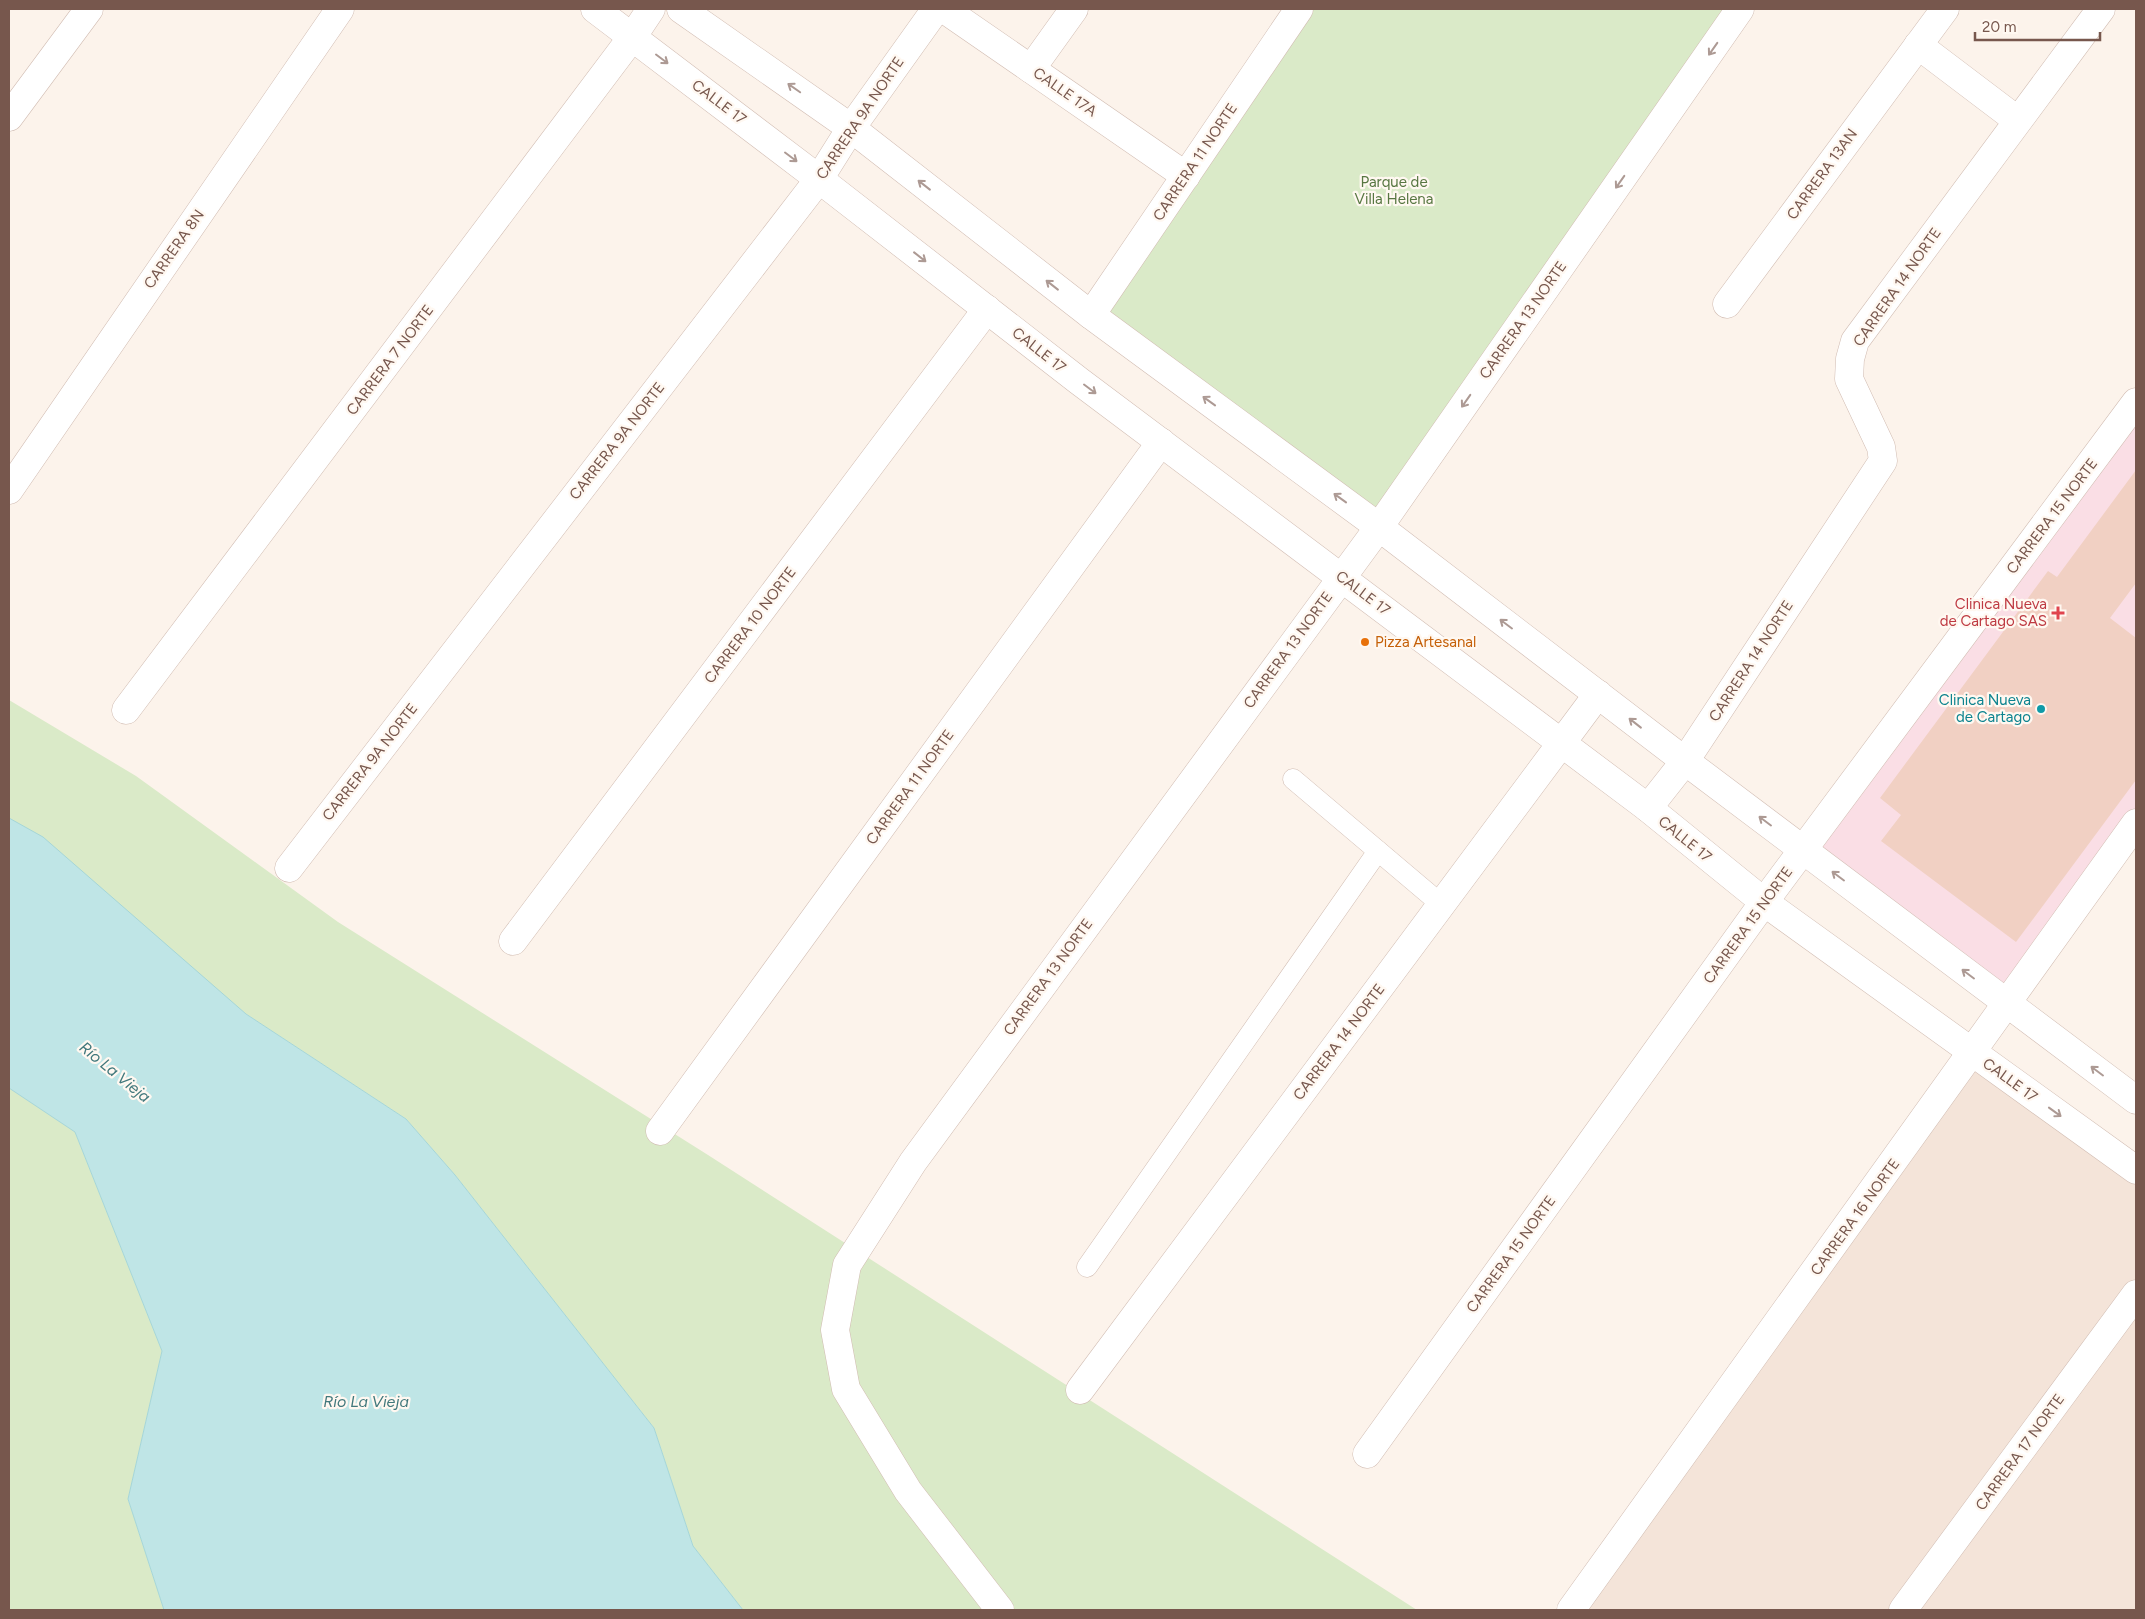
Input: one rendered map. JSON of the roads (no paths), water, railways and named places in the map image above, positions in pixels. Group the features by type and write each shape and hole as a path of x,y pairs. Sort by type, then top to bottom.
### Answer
{"street":[{"path":"9,117 89,9"},
{"name":"CARRERA 8N","path":"9,490 340,9"},
{"name":"CALLE 17","path":"595,9 819,178 986,309 1161,442 1648,808 1764,902 2136,1170"},
{"name":"CARRERA 7 NORTE","path":"126,710 633,36 651,9"},
{"path":"681,9 851,128 1091,315 1379,526 1685,761 2136,1100"},
{"name":"CARRERA 9A NORTE","path":"289,868 819,178 851,128 936,9"},
{"name":"CALLE 17A","path":"944,9 1186,176"},
{"path":"1032,68 1074,9"},
{"name":"CARRERA 11 NORTE","path":"1091,315 1300,9"},
{"name":"CARRERA 13 NORTE","path":"1000,1610 908,1491 846,1390 835,1330 847,1265 913,1162 1379,526 1740,9"},
{"name":"CARRERA 13AN","path":"1727,304 1945,9"},
{"name":"CARRERA 14 NORTE","path":"1648,808 1685,761 1883,461 1881,447 1850,379 1850,359 1855,341 2101,9"},
{"path":"1918,45 2017,120"},
{"name":"CARRERA 10 NORTE","path":"513,941 986,309"},
{"name":"CARRERA 15 NORTE","path":"1367,1454 1764,902 2136,402"},
{"name":"CARRERA 11 NORTE","path":"660,1131 1161,442"},
{"name":"CARRERA 14 NORTE","path":"1080,1390 1598,694"},
{"name":"CARRERA 16 NORTE","path":"1571,1610 1973,1053 2006,1003 2136,823"},
{"name":"CARRERA 17 NORTE","path":"1903,1610 2136,1294"}],"lane":[{"path":"1293,780 1442,905"},
{"path":"1087,1267 1378,851"}],"water":[{"name":"Río La Vieja","path":"9,818 43,837 246,1014 406,1119 455,1175 654,1428 693,1546 743,1610 164,1610 128,1499 162,1351 75,1132 9,1088"}],"place":[{"name":"Clinica Nueva de Cartago SAS","path":"2058,613"},
{"name":"Pizza Artesanal","path":"1365,642"},
{"name":"Clinica Nueva de Cartago","path":"2041,709"}],"park label":[{"name":"Parque de Villa Helena","path":"1394,190"}]}
